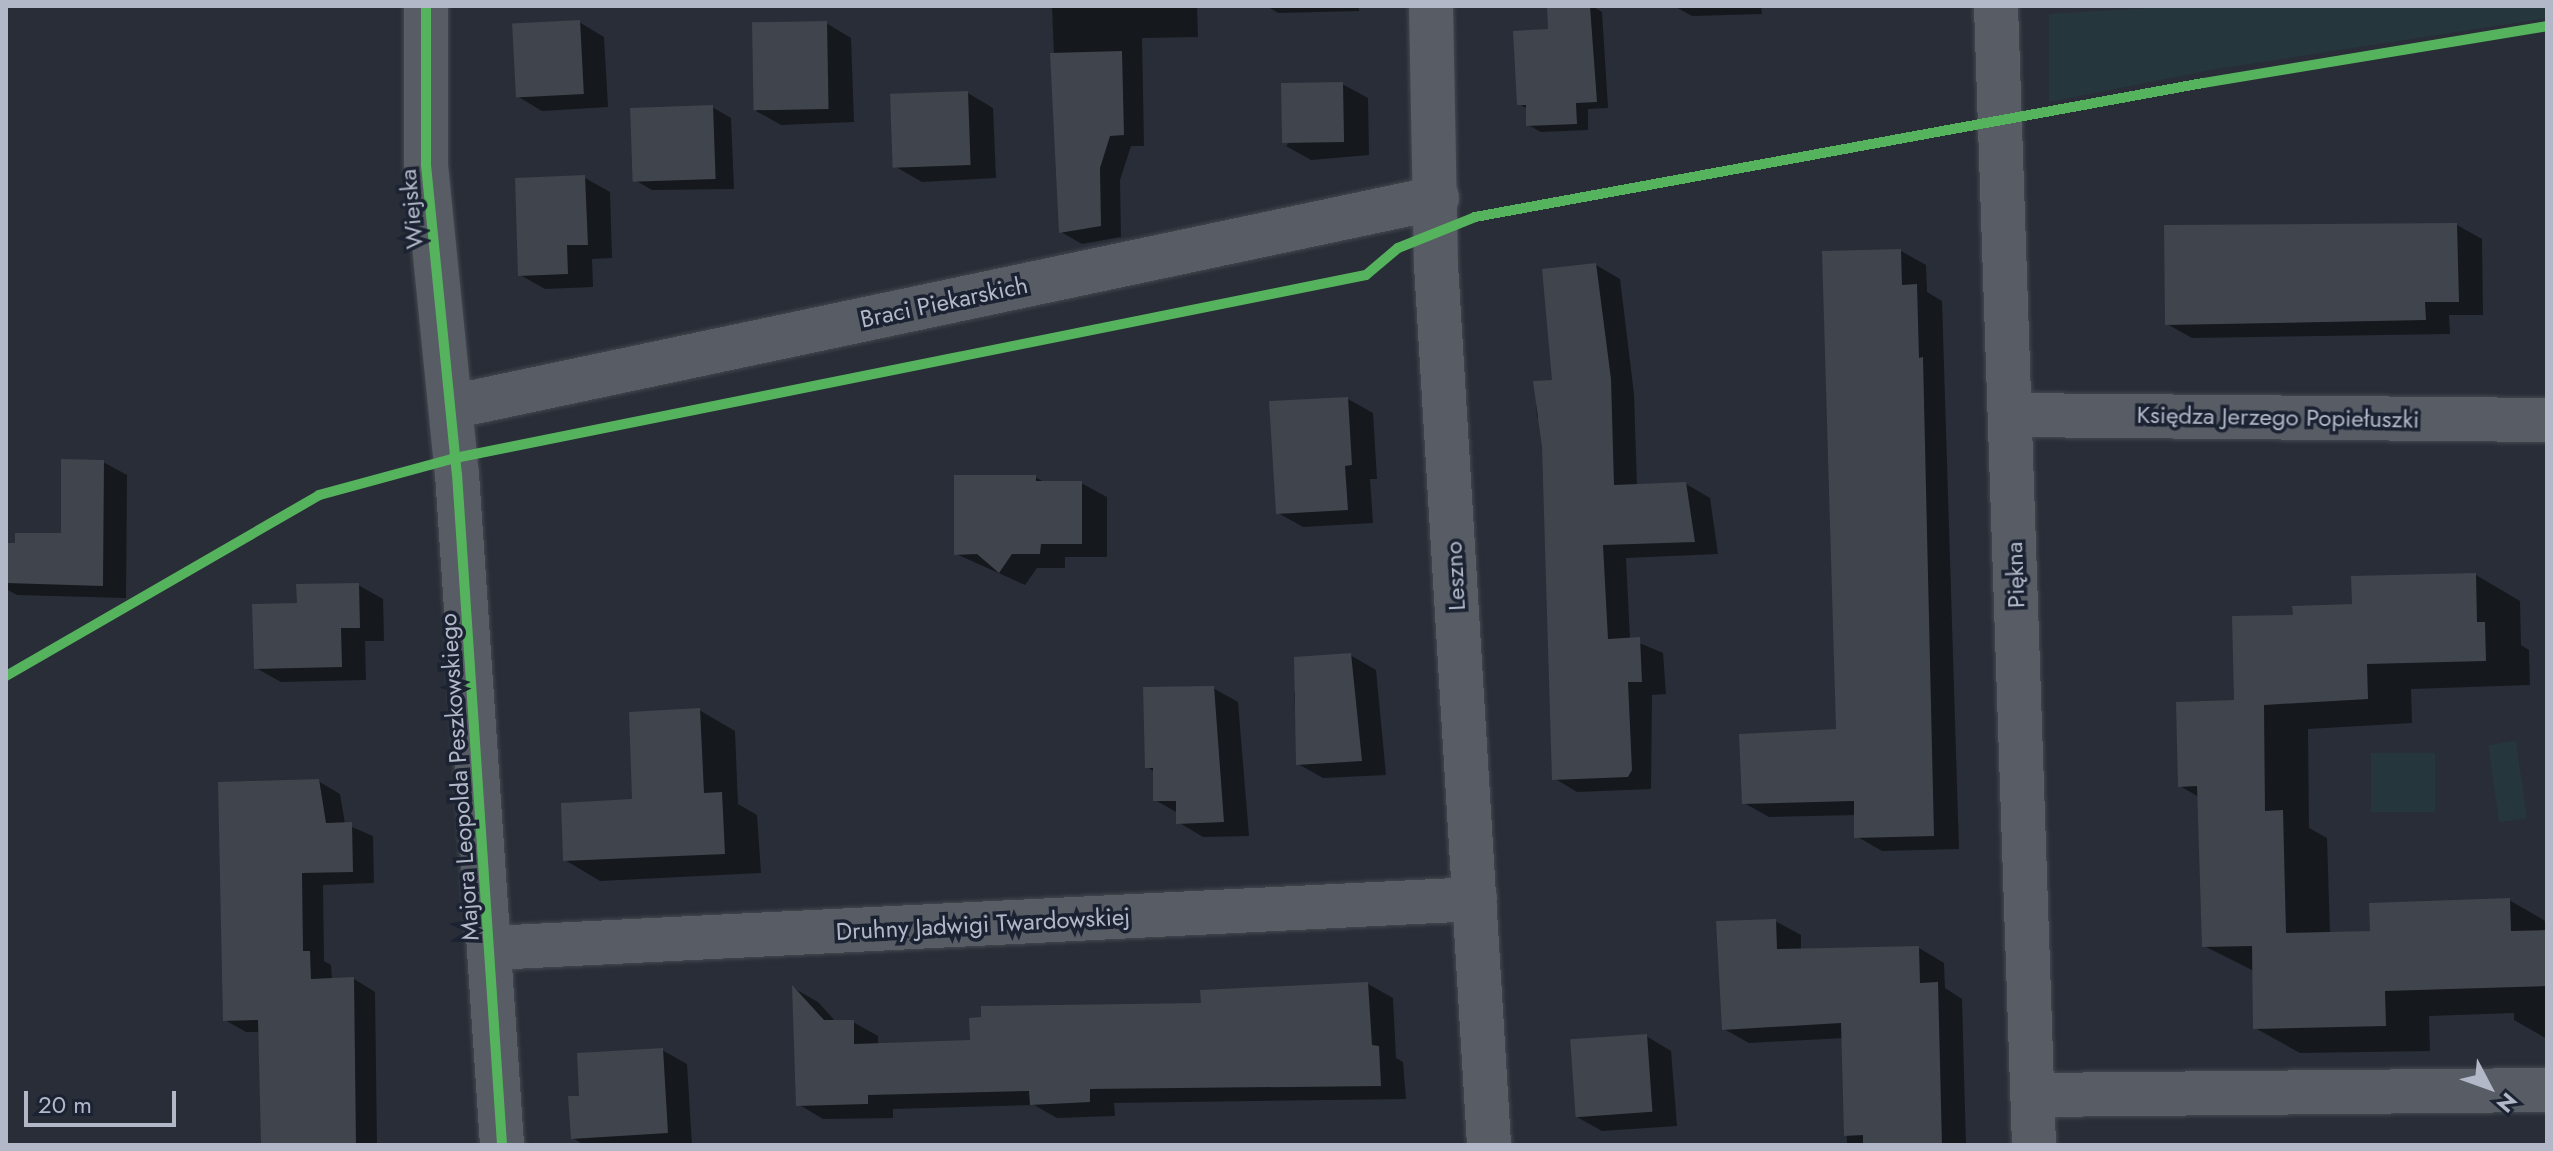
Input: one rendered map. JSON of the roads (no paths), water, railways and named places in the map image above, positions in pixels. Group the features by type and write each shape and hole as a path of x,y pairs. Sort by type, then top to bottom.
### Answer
{"street":[{"name":"Wiejska","path":"426,6 426,165 451,407"},
{"name":"Leszno","path":"1431,6 1437,281 1489,1145"},
{"name":"Piękna","path":"1996,6 2034,1145"},
{"name":"Braci Piekarskich","path":"451,407 1437,198"},
{"name":"Majora Leopolda Peszkowskiego","path":"451,407 492,948 502,1145"},
{"name":"Księdza Jerzego Popiełuszki","path":"2010,415 2547,420"},
{"name":"Druhny Jadwigi Twardowskiej","path":"492,948 1475,899"},
{"path":"2033,1095 2547,1090"}]}
